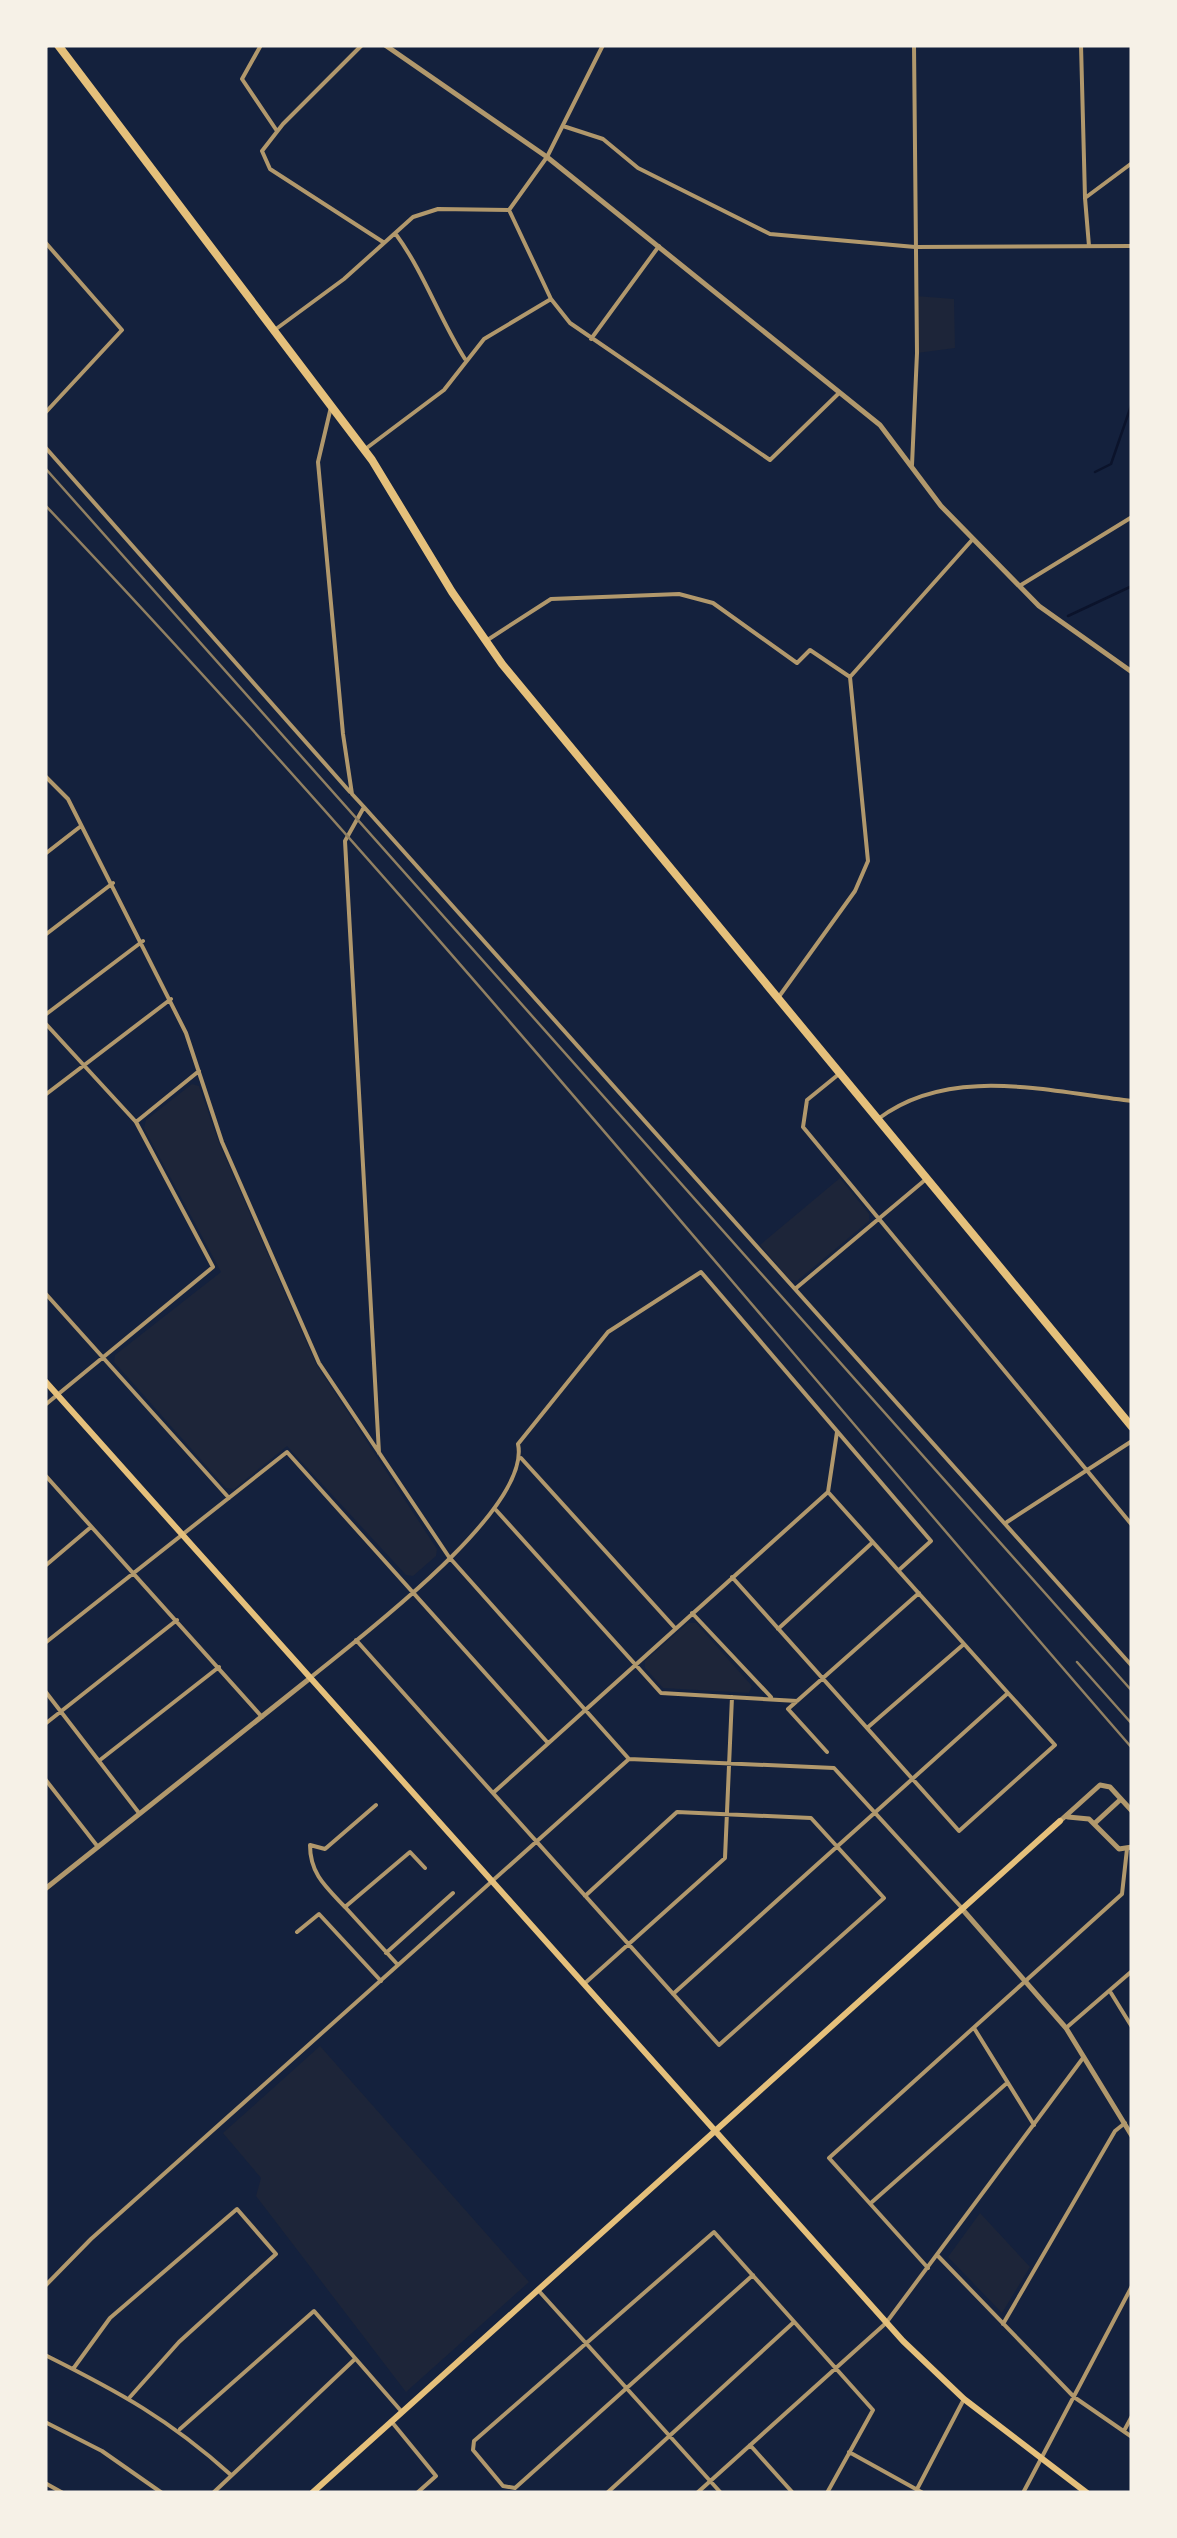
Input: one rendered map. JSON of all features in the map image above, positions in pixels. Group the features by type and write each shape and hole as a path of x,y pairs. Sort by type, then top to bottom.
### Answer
{"highway":[{"path":"58,45 364,450 485,641 1132,1427"}],"main road":[{"path":"45,1382 886,2323 964,2399 1088,2493"},
{"path":"312,2493 1060,1820"}],"street":[{"path":"261,45 242,80 278,132"},
{"path":"362,45 262,151 270,170 384,242"},
{"path":"384,45 547,157 880,426 972,540 1018,586 1076,635 1132,672"},
{"path":"509,210 547,157 603,45"},
{"path":"912,467 918,353 914,45"},
{"path":"1081,45 1090,246"},
{"path":"563,126 603,140 638,168 770,234 915,247 1132,246"},
{"path":"1085,198 1132,163"},
{"path":"272,332 344,279 394,232 432,210 509,210"},
{"path":"509,210 551,300 570,323 675,391 770,460 838,394"},
{"path":"394,232 421,273 436,312 466,359"},
{"path":"45,242 122,330 45,412"},
{"path":"591,339 659,246"},
{"path":"364,450 444,390 484,339 551,300"},
{"path":"331,406 318,462 335,667 352,794"},
{"path":"45,447 795,1289 1008,1522 1132,1666"},
{"path":"1018,586 1132,517"},
{"path":"778,998 855,891 868,861 850,677 972,540"},
{"path":"485,641 551,600 679,594 712,603 797,662 810,650 850,677"},
{"path":"45,776 68,800 143,940 199,1071 222,1142 319,1363 448,1557 630,1759"},
{"path":"364,807 346,842 378,1453"},
{"path":"45,854 82,825"},
{"path":"45,935 112,882"},
{"path":"45,1014 143,940"},
{"path":"45,1095 170,999"},
{"path":"45,1023 136,1122 214,1267 45,1406"},
{"path":"136,1122 199,1071"},
{"path":"841,1073 807,1100 803,1127 1132,1525"},
{"path":"878,1119 932,1092 971,1084 1132,1101"},
{"path":"795,1289 926,1178"},
{"path":"675,1628 521,1458 518,1444 608,1332 701,1272 931,1541 898,1570"},
{"path":"45,1293 230,1498"},
{"path":"493,1793 828,1492 837,1430"},
{"path":"1008,1522 1132,1441"},
{"path":"45,1643 287,1452 548,1743"},
{"path":"45,1889 262,1717 411,1592 496,1510 511,1488 521,1458"},
{"path":"45,1475 262,1717"},
{"path":"732,1577 959,1831 1055,1745 828,1492"},
{"path":"496,1510 661,1693 797,1701"},
{"path":"45,1566 92,1527"},
{"path":"778,1628 873,1542"},
{"path":"827,1752 788,1709 919,1593"},
{"path":"692,1613 772,1699"},
{"path":"45,1724 177,1620"},
{"path":"356,1640 538,1842 585,1896 719,2045 884,1898 812,1818 677,1812 585,1896"},
{"path":"868,1728 964,1644"},
{"path":"100,1760 218,1667"},
{"path":"45,1691 139,1813"},
{"path":"673,1994 1008,1693"},
{"path":"584,1984 725,1858 732,1697"},
{"path":"45,2286 91,2239 630,1759 834,1768 1066,2028 1132,2136"},
{"path":"45,1779 98,1847"},
{"path":"1060,1820 1100,1785 1110,1787 1132,1811"},
{"path":"1095,1823 1121,1800"},
{"path":"376,1805 325,1849 310,1845 310,1864 317,1877 398,1965"},
{"path":"928,2268 829,2158 1122,1894 1130,1848 1116,1847 1095,1823 1076,1816 1060,1820"},
{"path":"345,1907 410,1852 426,1868"},
{"path":"386,1952 452,1893"},
{"path":"297,1932 319,1914 381,1981"},
{"path":"1066,2028 1132,1970"},
{"path":"1110,1991 1132,2027"},
{"path":"974,2028 1034,2125"},
{"path":"698,2493 886,2323 1083,2058"},
{"path":"870,2204 1007,2082"},
{"path":"1003,2324 1115,2131 1124,2124"},
{"path":"72,2369 110,2318 238,2209 276,2254 179,2342 130,2397"},
{"path":"752,2275 515,2488 502,2486 473,2450 474,2441 708,2233 714,2232 873,2410 827,2493"},
{"path":"938,2256 1074,2397 1132,2437"},
{"path":"1024,2493 1132,2286"},
{"path":"538,2290 721,2493"},
{"path":"180,2429 314,2310 402,2412"},
{"path":"607,2493 794,2322"},
{"path":"45,2355 130,2397 180,2429 232,2475"},
{"path":"213,2493 356,2358"},
{"path":"916,2490 964,2399"},
{"path":"1124,2431 1132,2416"},
{"path":"391,2421 436,2476 418,2493"},
{"path":"45,2422 102,2451 162,2493"},
{"path":"750,2445 793,2493"},
{"path":"849,2452 923,2493"},
{"path":"45,2484 63,2493"}],"shaded area":[{"path":"916,296 954,299 955,348 917,353"},
{"path":"192,1084 199,1086 219,1143 316,1364 437,1549 436,1556 413,1576 406,1575 287,1446 234,1489 226,1488 114,1362 115,1355 221,1272 144,1128 146,1120"},
{"path":"840,1178 869,1214 869,1221 797,1281 790,1280 760,1245"},
{"path":"688,1623 696,1623 752,1686 749,1693 663,1688 645,1668 645,1661"},
{"path":"320,2046 529,2282 406,2392 256,2196 261,2178 223,2133"},
{"path":"980,2213 1030,2267 1002,2313 948,2257"}],"waterway":[{"path":"1095,472 1111,464 1132,403"},
{"path":"1068,616 1132,586"}],"railway":[{"path":"45,468 1132,1691"},
{"path":"45,505 186,656 460,965 1132,1748"},
{"path":"1077,1662 1132,1724"}]}
